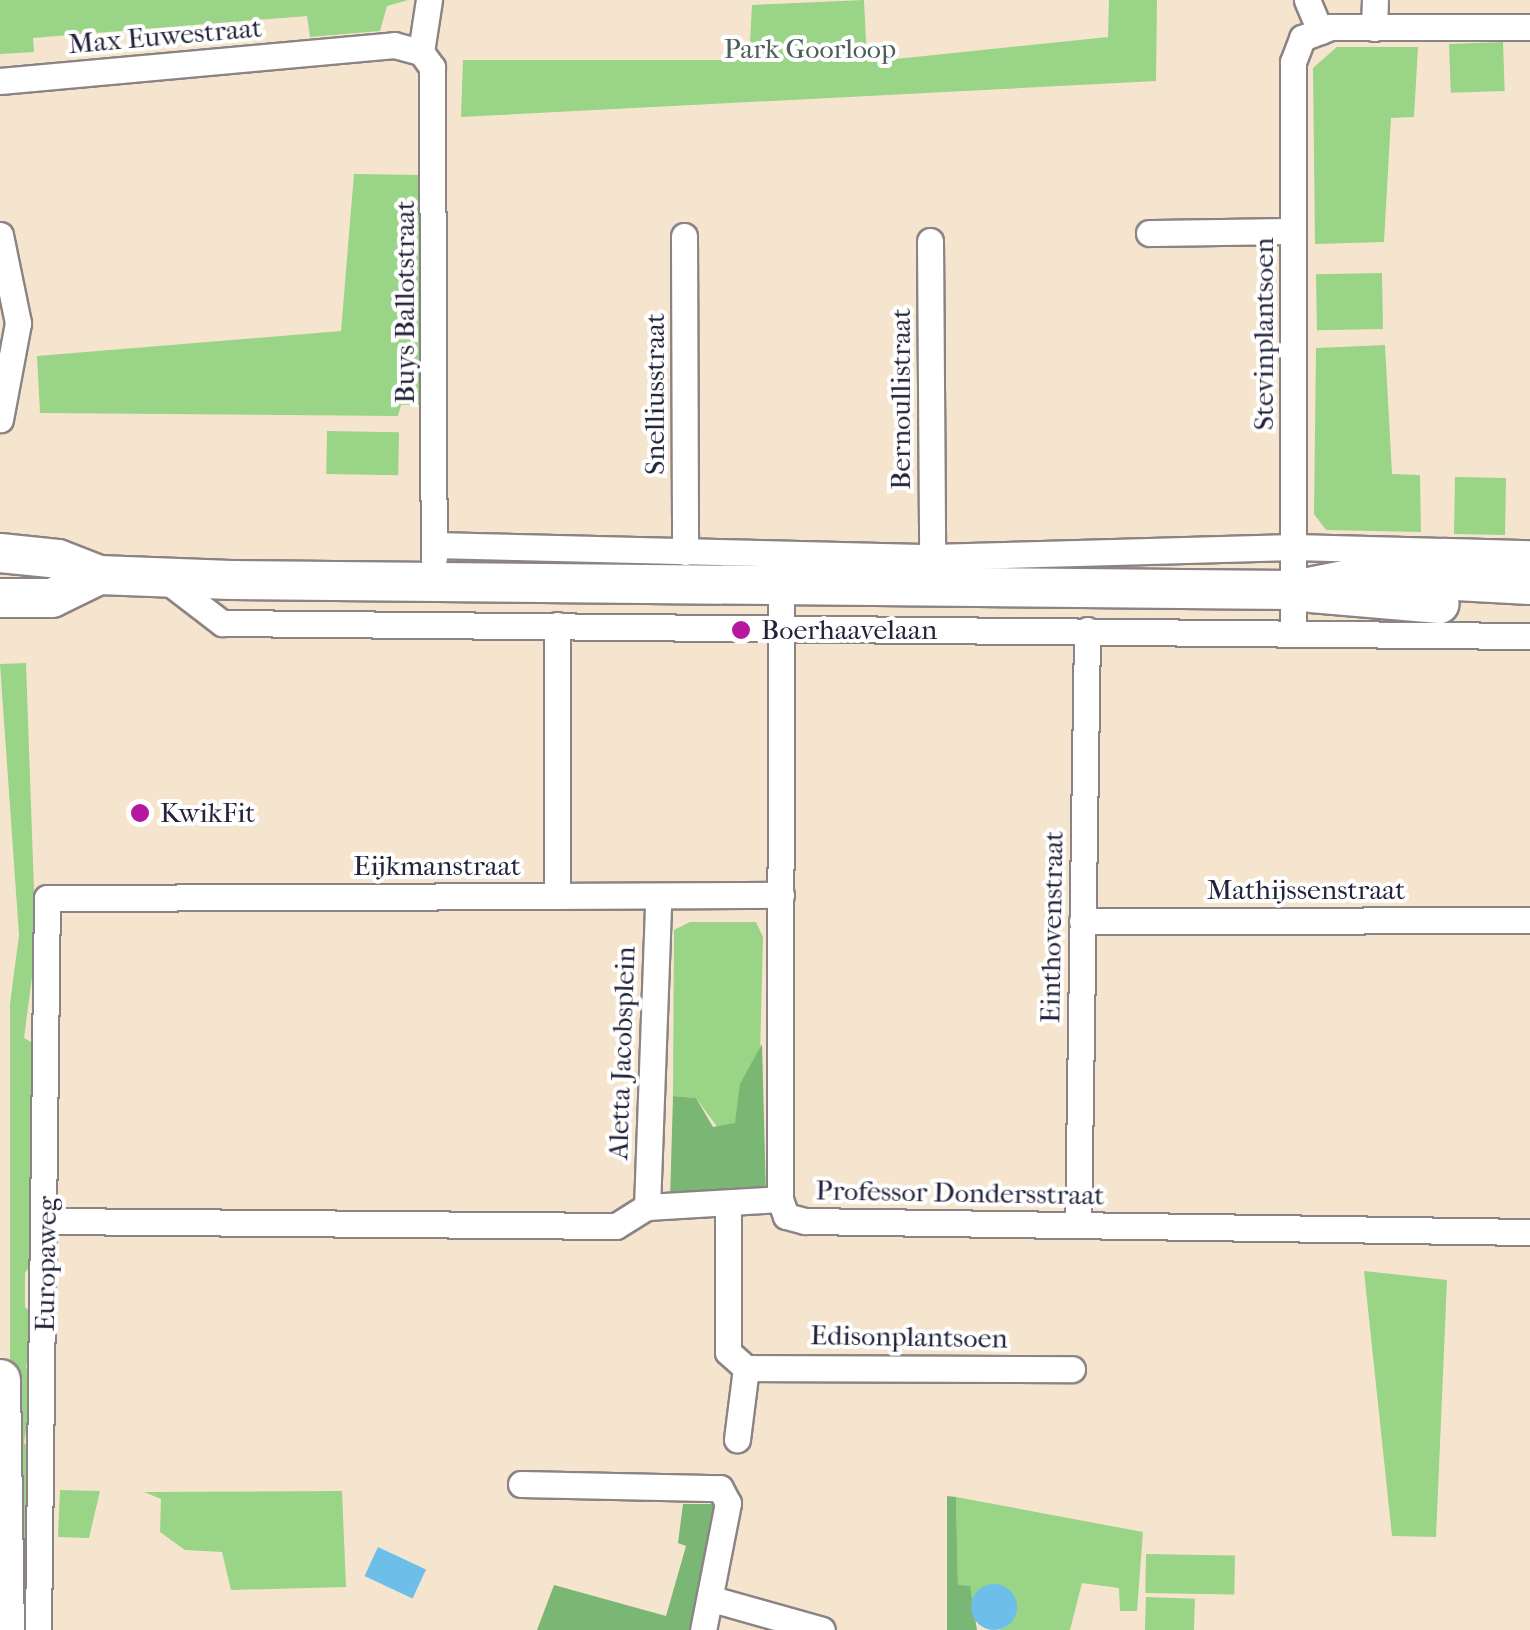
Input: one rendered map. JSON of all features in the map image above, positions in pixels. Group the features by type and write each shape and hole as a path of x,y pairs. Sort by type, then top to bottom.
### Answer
{"main road":[{"path":"0,553 58,559 99,575 434,583 781,568 1294,590 1350,602 1530,605"},
{"path":"0,598 52,598 99,575"},
{"path":"1294,590 1364,576 1530,585"},
{"path":"0,1380 4,1630"}],"street":[{"path":"421,52 429,0"},
{"path":"1307,0 1311,34 1374,28 1530,27"},
{"path":"1374,28 1375,0"},
{"name":"Stevinplantsoen","path":"1293,631 1293,62 1311,34"},
{"name":"Max Euwestraat","path":"0,82 394,46 421,52"},
{"name":"Buys Ballotstraat","path":"421,52 432,67 434,583"},
{"path":"1149,233 1293,231"},
{"path":"0,235 18,353 0,419"},
{"name":"Snelliusstraat","path":"684,236 685,552"},
{"name":"Bernoullistraat","path":"930,241 932,557"},
{"path":"434,545 685,552 781,568 932,557 1294,547 1530,553"},
{"path":"780,1199 781,568"},
{"path":"162,577 222,623 782,625 1530,636"},
{"name":"Eijkmanstraat","path":"47,898 557,896 557,625"},
{"name":"Einthovenstraat","path":"1078,1225 1087,630"},
{"path":"557,896 658,900 781,896"},
{"name":"Europaweg","path":"38,1630 48,1220 47,898"},
{"name":"Aletta Jacobsplein","path":"647,1207 658,900"},
{"name":"Mathijssenstraat","path":"1082,921 1530,920"},
{"name":"Professor Dondersstraat","path":"48,1220 616,1226 647,1207 780,1199 786,1216 805,1221 1530,1232"},
{"path":"728,1204 728,1352 746,1368 736,1439"},
{"name":"Edisonplantsoen","path":"746,1368 1072,1370"},
{"path":"521,1484 720,1488 728,1504 703,1630"},
{"path":"712,1599 822,1630"}],"green space":[{"path":"0,0 408,0 387,6 380,31 310,37 307,16 33,38 34,52 0,54"},
{"name":"Park Goorloop","path":"864,0 867,62 1108,37 1109,0 1157,0 1156,81 461,117 463,60 749,60 752,5"},
{"path":"1503,42 1505,91 1451,93 1449,44"},
{"path":"1337,47 1418,47 1414,117 1391,118 1384,242 1315,244 1313,68"},
{"path":"354,174 420,175 421,405 401,405 398,416 40,413 37,356 341,331"},
{"path":"1382,273 1383,329 1317,330 1316,274"},
{"path":"1385,345 1392,474 1420,475 1421,532 1326,530 1314,514 1316,348"},
{"path":"327,431 399,432 398,475 326,474"},
{"path":"1455,477 1506,478 1505,535 1454,534"},
{"path":"26,663 34,891 42,901 24,1038 36,1045 38,1255 25,1273 25,1307 36,1317 26,1368 36,1378 24,1442 35,1459 31,1630 10,1630 10,1004 19,935 0,664"},
{"path":"690,922 756,922 763,937 760,1056 735,1123 718,1128 696,1098 673,1096 674,930"},
{"path":"762,1044 766,1196 670,1200 673,1096 696,1098 713,1127 735,1123 740,1084"},
{"path":"1364,1271 1447,1280 1436,1537 1392,1536"},
{"path":"60,1490 100,1491 89,1538 58,1537"},
{"path":"342,1491 346,1587 231,1590 222,1552 185,1550 160,1532 161,1499 144,1492"},
{"path":"947,1496 956,1497 958,1585 970,1586 977,1630 947,1630"},
{"path":"956,1497 1143,1532 1137,1611 1120,1611 1119,1588 1082,1583 1070,1630 999,1630 1005,1624 977,1596 971,1605 958,1585"},
{"path":"683,1504 714,1504 689,1630 537,1630 554,1585 666,1616 686,1546 678,1543"},
{"path":"1146,1554 1235,1556 1234,1595 1145,1593"},
{"path":"1146,1597 1195,1599 1194,1630 1145,1630"}],"water":[{"path":"378,1547 426,1569 413,1598 364,1576"},
{"path":"994,1584 1010,1591 1017,1607 1010,1623 994,1630 978,1623 971,1607 978,1591"}],"place":[{"name":"Boerhaavelaan","path":"741,630"},
{"name":"KwikFit","path":"140,813"}]}
